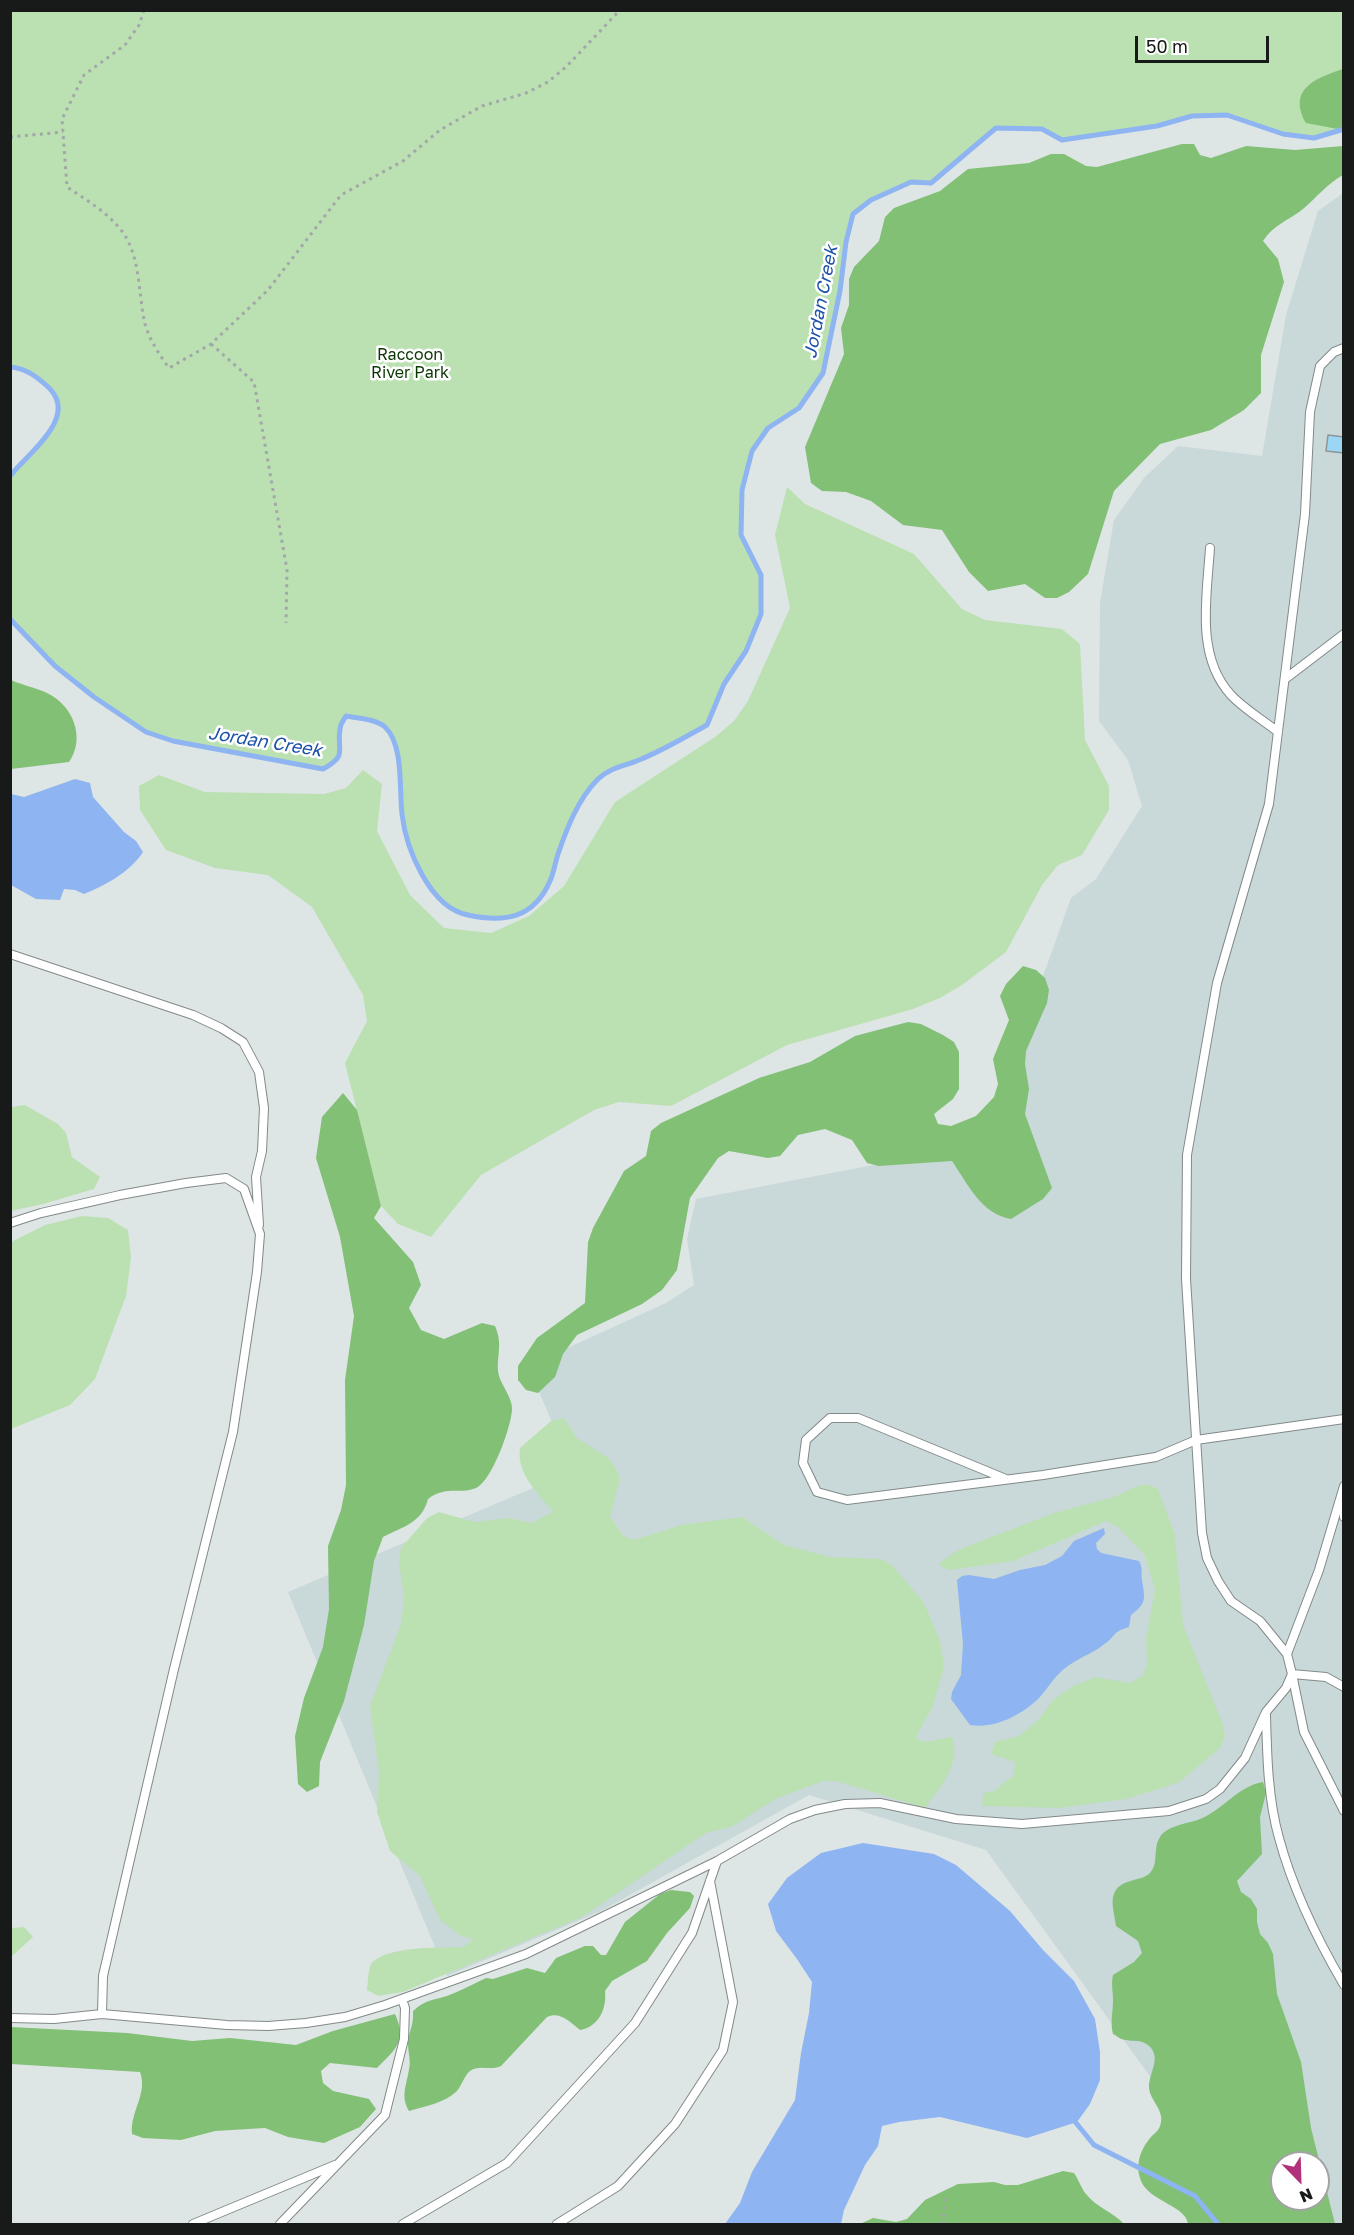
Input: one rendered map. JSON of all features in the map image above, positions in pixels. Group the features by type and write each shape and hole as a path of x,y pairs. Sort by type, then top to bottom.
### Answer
{"lane":[{"path":"1344,348 1334,351 1320,366 1310,412 1305,514 1269,804 1217,983 1187,1155 1186,1279 1202,1533 1207,1557 1231,1601 1260,1621 1287,1654 1304,1732 1344,1811"},
{"path":"1210,548 1206,632 1210,656 1231,695 1278,732"},
{"path":"1285,679 1344,634"},
{"path":"10,954 193,1015 221,1028 243,1042 259,1072 264,1108 262,1151 256,1177 260,1234 257,1272 233,1432 172,1679 103,1976 102,2014"},
{"path":"10,1223 41,1212 120,1195 226,1178 244,1189 260,1234"},
{"path":"1006,1479 858,1418 830,1418 806,1440 803,1463 817,1492 847,1500 1006,1479 1156,1457 1196,1440 1344,1419"},
{"path":"1287,1654 1319,1570 1344,1486"},
{"path":"1344,1493 1344,1517"},
{"path":"10,2018 54,2019 102,2014 226,2025 268,2026 345,2017 526,1954 717,1861 790,1819 815,1809 845,1804 880,1803 956,1820 1022,1824 1169,1811 1206,1799 1220,1789 1245,1758 1266,1712 1286,1688 1292,1674"},
{"path":"1292,1674 1326,1677 1344,1687"},
{"path":"1266,1712 1268,1772 1278,1837 1299,1898 1328,1959 1344,1985"},
{"path":"403,2224 507,2163 635,2023 692,1933 717,1861"},
{"path":"557,2224 618,2186 675,2124 723,2050 733,2002 710,1881"},
{"path":"280,2224 385,2115 404,2039 405,2008 402,1999"},
{"path":"193,2224 338,2164"}],"path":[{"path":"144,10 139,25 125,45 84,75 62,119 66,187 106,213 123,232 133,253 146,325 154,349 169,368 211,344 268,290 341,195 402,160 440,130 482,106 526,93 548,82 567,66 620,10"},
{"path":"10,137 63,132"},
{"path":"211,344 254,382 287,570 286,623"},
{"path":"943,2224 945,2195"}],"shaded area":[{"path":"1343,193 1343,2224 1257,2224 986,1850 809,1795 601,1911 447,1976 288,1592 573,1471 528,1366 666,1303 694,1285 687,1239 696,1199 983,1144 1071,898 1096,879 1142,806 1128,760 1099,721 1100,603 1114,520 1144,478 1178,446 1262,456 1286,315 1318,211"}],"green space":[{"name":"Raccoon River Park","path":"11,11 1343,11 1343,129 1314,138 1283,134 1227,115 1192,116 1157,126 1062,140 1042,129 996,128 931,183 911,182 871,200 853,214 823,373 799,408 768,428 752,451 742,490 741,535 761,575 761,614 746,651 724,684 707,725 674,744 602,775 591,787 574,814 561,844 550,881 536,903 517,915 506,918 481,917 454,910 431,889 422,875 404,828 398,756 391,735 381,724 346,716 340,727 339,756 323,769 173,741 146,732 94,697 55,666 11,619 10,476 48,433 55,421 58,409 56,397 47,386 30,373 11,367"},
{"path":"1343,69 1343,130 1306,123 1301,111 1302,93 1314,81"},
{"path":"1182,144 1194,144 1200,155 1211,158 1246,146 1295,150 1343,146 1343,175 1303,209 1276,227 1263,241 1278,259 1284,282 1261,355 1261,393 1244,410 1211,430 1160,444 1114,491 1088,574 1069,592 1057,598 1045,598 1025,584 988,591 969,572 942,530 903,525 871,501 846,492 822,491 811,483 805,447 844,354 841,328 849,305 849,279 854,267 879,241 885,217 894,208 940,191 968,169 1029,163 1051,154 1064,154 1086,166 1097,167"},
{"path":"787,487 805,504 914,554 962,609 985,620 1062,629 1080,644 1085,740 1109,786 1109,810 1082,855 1058,865 1042,885 1006,952 962,985 940,998 913,1009 787,1045 671,1106 619,1102 594,1110 481,1175 431,1237 398,1224 381,1206 345,1063 367,1021 363,995 312,907 268,875 215,868 166,850 140,810 139,786 159,775 205,792 324,794 346,788 363,770 382,784 377,831 410,895 444,928 491,933 529,916 564,886 615,802 715,737 734,721 748,701 790,608 775,535"},
{"path":"11,680 50,694 68,711 77,736 74,754 69,762 11,769"},
{"path":"1023,966 1036,970 1045,978 1049,990 1047,1003 1026,1051 1025,1064 1029,1089 1025,1114 1052,1188 1043,1199 1011,1219 1001,1216 983,1205 952,1161 879,1166 867,1163 852,1140 825,1129 798,1135 780,1156 768,1158 729,1151 718,1158 690,1198 677,1270 662,1290 642,1304 577,1335 563,1354 555,1377 538,1393 526,1390 518,1380 518,1366 537,1338 585,1303 588,1242 593,1228 624,1171 646,1156 651,1131 661,1123 759,1078 810,1062 855,1036 908,1022 921,1024 943,1035 954,1042 959,1052 959,1089 953,1099 934,1114 938,1124 951,1126 976,1116 994,1097 998,1084 993,1059 1009,1020 1000,996 1006,984"},
{"path":"343,1093 357,1110 381,1206 374,1218 413,1262 421,1285 409,1308 421,1330 444,1339 482,1323 495,1326 499,1340 499,1376 511,1401 512,1410 500,1453 482,1483 470,1490 447,1491 435,1495 428,1499 416,1519 383,1537 374,1561 364,1625 344,1701 320,1762 319,1786 307,1792 298,1784 295,1736 304,1698 323,1647 329,1609 328,1546 341,1510 346,1485 345,1380 354,1316 340,1237 316,1158 322,1117"},
{"path":"25,1105 58,1124 66,1133 72,1157 100,1177 94,1189 11,1211 11,1107"},
{"path":"82,1216 108,1218 128,1230 131,1258 126,1296 95,1379 70,1405 11,1429 11,1242 45,1225"},
{"path":"564,1418 577,1438 608,1458 616,1468 620,1479 610,1516 623,1536 634,1540 681,1525 742,1517 784,1545 830,1557 881,1559 892,1565 924,1603 940,1641 944,1666 933,1706 915,1738 926,1742 952,1737 954,1757 952,1766 925,1808 836,1781 823,1781 775,1799 731,1827 706,1833 582,1917 403,1992 378,1996 367,1990 370,1966 376,1959 386,1954 413,1949 464,1947 473,1939 461,1936 440,1920 420,1876 390,1851 377,1812 379,1773 370,1706 401,1624 404,1599 399,1561 401,1548 427,1518 439,1512 474,1522 508,1518 532,1523 553,1512 525,1475 520,1448 551,1421"},
{"path":"1147,1484 1158,1489 1175,1535 1183,1625 1223,1725 1225,1737 1219,1749 1178,1783 1126,1799 1060,1808 982,1806 983,1793 994,1791 1014,1775 1015,1762 991,1754 995,1742 1019,1736 1038,1720 1053,1700 1073,1686 1096,1677 1130,1683 1142,1676 1147,1664 1146,1638 1155,1590 1145,1555 1118,1527 1106,1521 1013,1561 949,1570 938,1564 958,1550 1054,1513 1114,1497"},
{"path":"1263,1782 1266,1793 1260,1817 1262,1854 1237,1881 1241,1892 1251,1899 1257,1909 1260,1934 1268,1943 1273,1954 1277,1994 1301,2062 1317,2151 1270,2151 1270,2211 1330,2211 1330,2204 1335,2224 1188,2224 1181,2213 1147,2189 1142,2183 1138,2170 1141,2153 1159,2129 1161,2116 1149,2088 1155,2060 1152,2050 1140,2041 1122,2039 1113,2034 1112,2030 1113,1975 1134,1962 1142,1953 1138,1941 1116,1926 1114,1894 1119,1886 1149,1874 1154,1866 1157,1843 1162,1834 1208,1815 1246,1788"},
{"path":"671,1890 690,1892 694,1896 690,1908 667,1933 647,1961 612,1981 605,1991 605,2004 597,2021 580,2030 561,2016 547,2017 501,2066 473,2069 452,2095 434,2104 409,2111 405,2095 410,2066 408,2044 413,2011 426,2002 452,1994 486,1978 493,1979 527,1968 545,1973 556,1958 585,1946 593,1946 601,1955 606,1955 625,1922 660,1894"},
{"path":"24,1927 33,1937 11,1957 11,1928"},
{"path":"395,2014 400,2031 398,2044 377,2068 330,2063 321,2071 323,2083 333,2091 369,2099 376,2109 360,2127 324,2143 288,2137 265,2128 215,2131 181,2140 143,2138 132,2134 142,2088 140,2072 11,2064 11,2027 127,2033 192,2041 230,2038 296,2045 333,2031"},
{"path":"1063,2171 1074,2173 1090,2199 1124,2224 860,2224 873,2218 896,2222 907,2219 925,2200 958,2184 994,2182 1018,2185"}],"water":[{"path":"75,779 90,783 93,797 124,832 136,841 143,852 124,872 84,894 64,889 60,900 36,899 11,885 11,794 24,797"},
{"path":"1104,1528 1105,1534 1096,1543 1097,1549 1101,1553 1139,1561 1141,1566 1144,1600 1131,1615 1129,1627 1119,1631 1099,1648 1064,1669 1040,1697 1017,1715 989,1725 970,1725 951,1699 961,1675 963,1644 957,1580 969,1575 994,1579 1045,1565 1062,1556 1074,1541"},
{"path":"863,1843 934,1854 956,1865 1010,1911 1043,1950 1074,1981 1095,2019 1100,2052 1100,2080 1090,2104 1077,2122 1027,2138 940,2117 882,2126 878,2146 865,2165 844,2210 841,2224 725,2224 740,2203 752,2172 795,2100 809,2013 812,1982 776,1931 768,1904 787,1878 821,1853"}],"building":[{"path":"1328,435 1344,437 1344,453 1326,451"}],"waterway":[{"name":"Jordan Creek","path":"10,619 55,666 94,697 146,732 173,741 323,769 339,756 340,727 346,716 381,724 391,735 398,756 404,828 422,875 431,889 454,910 468,915 494,918 517,915 536,903 543,893 551,878 569,824 591,787 607,772 639,760 707,725 724,684 746,651 761,614 761,575 741,535 742,490 752,451 768,428 799,408 823,373 853,214 871,200 911,182 931,183 996,128 1042,129 1062,140 1157,126 1192,116 1227,115 1283,134 1314,138 1344,129"},
{"name":"Jordan Creek","path":"10,367 25,371 43,382 56,397 58,409 55,421 48,433 10,476"},
{"path":"1072,2118 1094,2145 1195,2196 1218,2224"}]}
